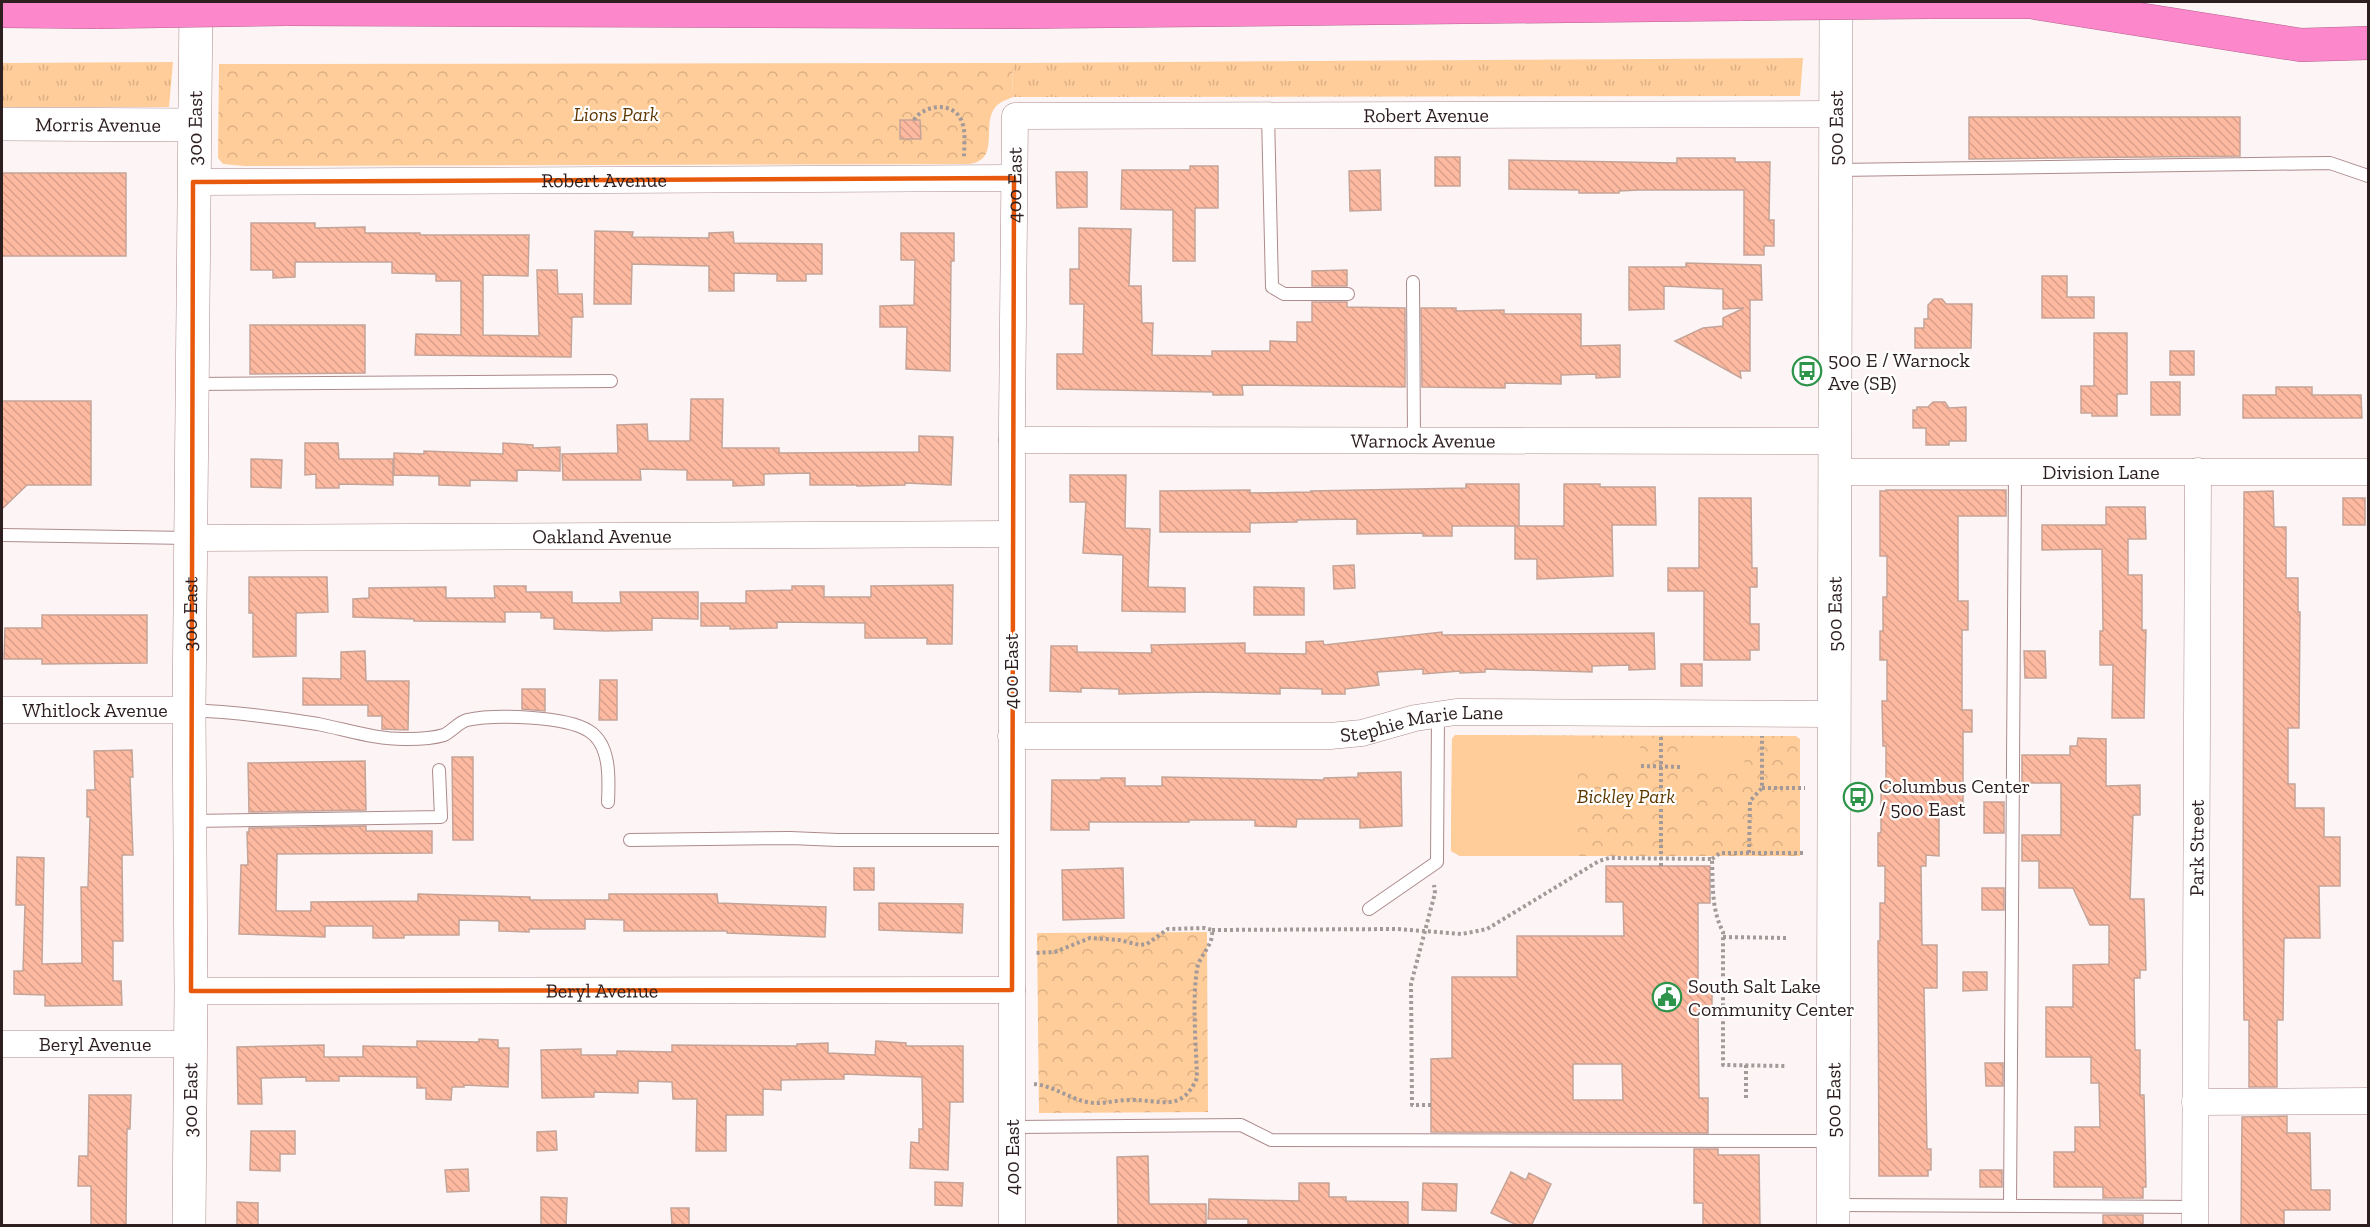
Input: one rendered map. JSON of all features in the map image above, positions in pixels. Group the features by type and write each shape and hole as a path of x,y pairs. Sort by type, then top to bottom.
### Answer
{"highway":[{"path":"2,11 285,9 1012,12 2074,2"},
{"path":"2036,3 2301,45 2368,43"}],"street":[{"name":"300 East","path":"189,1226 189,710 196,2"},
{"name":"500 East","path":"1833,1215 1836,2"},
{"name":"Robert Avenue","path":"1015,116 1836,114"},
{"name":"400 East","path":"1012,1226 1011,534 1015,116"},
{"name":"Morris Avenue","path":"2,124 194,124"},
{"name":"Robert Avenue","path":"193,182 1014,178"},
{"name":"Warnock Avenue","path":"1012,440 1414,440 1834,456"},
{"name":"Division Lane","path":"1834,456 2015,472 2368,472"},
{"name":"Park Street","path":"2195,1216 2198,471"},
{"name":"Oakland Avenue","path":"192,538 1011,534"},
{"name":"Whitlock Avenue","path":"2,710 189,710"},
{"name":"Stephie Marie Lane","path":"1011,736 1330,736 1362,733 1438,714 1456,712 1834,714"},
{"name":"Beryl Avenue","path":"190,991 1012,990"},
{"name":"Beryl Avenue","path":"2,1044 190,1044"},
{"path":"2195,1102 2368,1101"}],"lane":[{"path":"1268,115 1272,287 1284,294 1348,294"},
{"path":"1836,170 2330,163 2368,176"},
{"path":"1413,282 1414,440"},
{"path":"193,384 610,381"},
{"path":"2010,1206 2015,472"},
{"path":"2,535 192,538"},
{"path":"189,710 242,713 320,725 368,736 407,739 444,735 466,721 498,718 559,719 589,731 601,743 609,775 608,802"},
{"path":"1369,909 1437,862 1438,714"},
{"path":"189,821 441,818 439,771"},
{"path":"630,840 790,838 1011,840"},
{"path":"1012,1126 1241,1125 1271,1140 1833,1141"},
{"path":"1833,1215 2010,1206 2195,1216"}],"path":[{"path":"914,120 923,111 931,108 948,109 957,113 964,129 964,158"},
{"path":"1661,732 1661,866"},
{"path":"1749,853 1750,801 1762,788 1762,733"},
{"path":"1641,766 1682,767"},
{"path":"1762,788 1805,788"},
{"path":"1034,953 1055,952 1090,938 1147,944 1168,929 1370,929 1462,934 1487,929 1599,861 1609,858 1712,859 1719,853 1805,854"},
{"path":"1712,859 1713,904 1723,937 1723,1065 1786,1066"},
{"path":"1431,867 1435,893 1412,984 1412,1105 1431,1105"},
{"path":"1034,1084 1055,1088 1071,1098 1098,1104 1130,1100 1172,1103 1191,1092 1197,1078 1196,983 1198,963 1211,942 1212,930"},
{"path":"1723,937 1788,938"},
{"path":"1746,1065 1746,1101"}],"highlighted area":[{"path":"1014,178 1012,990 191,991 193,182"}],"green space":[{"path":"1803,58 1800,96 1013,97 1012,63"},
{"path":"173,62 169,107 2,107 2,63"},
{"name":"Lions Park","path":"1012,63 1013,97 1002,102 993,110 985,155 979,161 969,164 245,166 223,164 218,158 219,64"},
{"name":"Bickley Park","path":"1455,735 1796,736 1800,739 1800,856 1460,856 1451,851 1452,739"},
{"path":"1455,735 1577,736 1578,741 1640,740 1641,772 1578,773 1578,856 1460,856 1451,851 1452,739"},
{"path":"1682,741 1745,742 1744,774 1681,773"},
{"path":"1207,932 1208,1112 1039,1113 1037,933"}],"building":[{"path":"1969,117 2240,117 2240,156 1969,159"},
{"path":"900,120 920,120 921,139 900,139"},
{"path":"1435,157 1460,157 1460,186 1435,186"},
{"path":"1677,158 1735,158 1735,162 1770,162 1769,220 1774,220 1774,246 1764,246 1764,255 1744,255 1744,190 1639,190 1619,191 1619,193 1579,193 1579,190 1509,189 1509,160 1677,163"},
{"path":"1190,166 1218,166 1218,208 1195,208 1195,261 1173,261 1173,210 1121,209 1122,170 1190,170"},
{"path":"1380,170 1381,210 1350,211 1349,171"},
{"path":"1056,172 1087,172 1087,207 1057,208"},
{"path":"2,173 126,173 126,256 2,256"},
{"path":"251,223 315,223 315,228 365,227 365,233 529,235 528,276 483,275 483,335 539,336 537,270 557,270 558,294 582,294 583,317 572,317 571,357 415,355 416,334 461,335 461,281 436,281 436,274 392,273 392,262 295,262 295,277 273,278 273,270 251,270"},
{"path":"1079,228 1131,229 1129,286 1141,286 1142,323 1153,323 1152,355 1212,356 1212,351 1270,351 1270,341 1297,342 1297,322 1312,322 1312,302 1347,302 1347,307 1405,308 1405,387 1242,385 1243,395 1213,395 1213,392 1057,389 1057,354 1083,354 1084,304 1070,304 1070,269 1079,269"},
{"path":"595,231 633,232 632,237 709,238 709,233 733,232 734,243 822,244 822,274 806,274 806,281 777,281 777,274 734,273 734,291 709,291 709,266 632,264 631,304 594,304"},
{"path":"901,233 954,233 954,261 951,261 950,371 906,369 907,327 880,327 880,306 914,305 915,260 901,260"},
{"path":"1686,263 1761,265 1762,300 1750,300 1750,371 1740,371 1741,378 1675,341 1703,328 1723,326 1723,318 1744,308 1723,309 1723,289 1664,286 1664,309 1629,310 1629,267 1686,267"},
{"path":"1347,270 1347,286 1312,286 1312,271"},
{"path":"2042,276 2067,276 2067,297 2094,297 2094,318 2042,318"},
{"path":"1934,299 1942,299 1946,304 1972,304 1971,348 1915,348 1915,328 1924,328 1924,319 1928,319 1928,305"},
{"path":"1421,308 1456,308 1456,311 1504,310 1504,314 1581,314 1581,346 1620,345 1620,377 1596,378 1596,374 1561,375 1561,384 1505,383 1505,388 1422,387"},
{"path":"250,325 365,325 365,373 250,374"},
{"path":"2094,333 2127,333 2127,394 2117,394 2117,416 2092,416 2092,413 2081,413 2081,386 2094,386"},
{"path":"2170,351 2194,351 2194,375 2170,375"},
{"path":"2151,382 2180,382 2180,415 2151,415"},
{"path":"2276,387 2312,387 2312,395 2361,395 2362,418 2243,418 2243,395 2276,395"},
{"path":"691,399 723,399 722,448 779,448 779,453 919,452 919,436 953,437 951,485 905,483 905,485 810,485 810,473 764,474 764,485 733,486 733,480 687,480 687,470 640,469 641,480 563,480 562,454 618,453 617,425 647,424 648,441 690,441"},
{"path":"2,401 91,401 91,485 27,485 2,509"},
{"path":"1933,402 1945,402 1949,408 1966,407 1966,441 1949,441 1949,445 1926,445 1926,428 1913,428 1913,410 1917,410 1917,407 1928,407"},
{"path":"305,443 338,443 339,459 393,459 393,485 339,484 339,488 316,488 316,474 305,475"},
{"path":"503,443 533,445 533,448 560,447 560,471 517,470 517,481 470,480 470,486 439,485 439,476 394,475 394,453 424,454 424,451 503,454"},
{"path":"251,459 282,460 281,488 251,487"},
{"path":"1070,475 1126,475 1125,528 1150,529 1148,587 1185,588 1185,612 1122,611 1123,555 1083,553 1086,502 1070,502"},
{"path":"1466,484 1519,484 1519,526 1452,526 1452,536 1423,536 1423,533 1357,534 1357,519 1297,520 1297,522 1250,523 1250,532 1160,532 1160,491 1312,492 1466,488"},
{"path":"1564,484 1600,484 1600,487 1655,487 1656,525 1612,525 1613,576 1537,579 1537,559 1515,559 1515,526 1564,526"},
{"path":"2006,490 2006,516 1958,516 1958,601 1968,601 1968,630 1962,630 1962,710 1972,710 1972,732 1963,732 1963,814 1939,814 1939,856 1926,855 1926,866 1921,866 1922,945 1937,945 1937,988 1924,988 1927,1149 1931,1149 1931,1170 1928,1170 1928,1176 1879,1176 1878,941 1880,941 1880,903 1885,903 1885,866 1878,866 1878,833 1881,833 1881,785 1886,785 1886,746 1883,746 1882,701 1887,701 1887,660 1880,660 1883,597 1887,597 1887,556 1880,556 1880,491"},
{"path":"2273,491 2274,527 2286,527 2286,578 2298,578 2298,612 2300,612 2299,728 2288,728 2288,784 2295,784 2295,808 2324,808 2324,837 2340,837 2340,886 2319,886 2320,938 2284,938 2283,1020 2277,1020 2277,1087 2249,1087 2249,1020 2244,1020 2243,918 2244,492"},
{"path":"1699,498 1751,498 1752,568 1757,568 1757,587 1750,587 1750,624 1759,624 1759,650 1750,650 1750,660 1704,660 1704,591 1668,591 1668,568 1699,568"},
{"path":"2343,498 2365,498 2365,525 2343,525"},
{"path":"2106,507 2145,507 2146,539 2128,539 2128,575 2142,575 2142,630 2146,630 2144,718 2112,718 2113,665 2100,665 2100,631 2103,631 2102,549 2042,550 2042,525 2106,525"},
{"path":"1354,565 1355,588 1334,589 1333,566"},
{"path":"249,577 327,577 328,612 296,613 296,656 253,657 253,613 249,613"},
{"path":"953,585 952,644 927,644 927,638 865,638 865,623 777,622 777,628 730,629 730,626 701,626 701,603 746,603 746,591 792,590 792,586 824,586 824,597 871,597 871,586"},
{"path":"494,586 526,586 526,592 572,592 572,603 621,603 620,592 698,592 698,619 652,618 652,630 605,631 554,629 554,618 541,618 541,612 505,612 505,622 414,621 414,619 353,617 353,599 369,598 369,588 446,587 446,598 495,598"},
{"path":"1254,587 1304,588 1304,615 1254,615"},
{"path":"42,615 147,615 147,663 42,664 42,659 4,659 5,628 42,628"},
{"path":"1442,632 1442,635 1654,633 1655,669 1629,670 1629,665 1592,666 1592,672 1485,669 1485,672 1460,673 1460,671 1423,674 1423,669 1377,672 1379,685 1345,689 1345,694 1322,694 1322,689 1280,688 1280,694 1205,692 1119,694 1119,689 1081,688 1081,692 1050,691 1051,646 1077,646 1077,652 1152,653 1151,645 1245,643 1245,653 1306,654 1306,642 1323,641 1324,645"},
{"path":"365,651 366,681 409,681 408,730 382,729 382,716 368,716 368,705 303,705 303,678 341,679 341,652"},
{"path":"2024,651 2045,651 2046,678 2025,678"},
{"path":"1681,664 1702,664 1702,686 1681,686"},
{"path":"600,680 617,680 617,720 599,720"},
{"path":"522,689 545,689 545,711 522,709"},
{"path":"2078,738 2106,739 2106,786 2140,785 2140,815 2133,815 2130,899 2144,899 2146,970 2140,970 2140,978 2134,978 2135,1050 2140,1050 2140,1095 2144,1095 2146,1187 2143,1187 2143,1198 2103,1198 2103,1187 2054,1187 2054,1152 2075,1152 2075,1127 2100,1127 2099,1083 2091,1083 2091,1057 2046,1057 2046,1007 2073,1007 2073,965 2109,964 2109,925 2090,925 2073,888 2039,888 2039,861 2022,861 2022,835 2061,835 2061,783 2022,783 2022,755 2070,755 2070,746 2077,746"},
{"path":"132,750 133,777 130,777 133,855 122,855 123,941 113,941 113,981 121,981 122,1005 45,1006 45,995 14,994 14,971 23,971 25,905 16,905 17,857 44,858 42,964 82,963 81,887 88,887 90,817 87,817 87,790 95,790 94,751"},
{"path":"452,757 473,757 473,840 453,840"},
{"path":"365,761 366,810 249,812 248,763"},
{"path":"1401,772 1402,826 1360,828 1360,819 1297,819 1296,827 1255,826 1255,820 1189,820 1189,822 1089,822 1089,830 1051,830 1052,780 1125,778 1125,786 1162,786 1162,777 1324,780 1324,778 1358,777 1358,773"},
{"path":"1984,802 2004,802 2004,833 1984,833"},
{"path":"366,826 366,831 432,831 432,853 277,854 276,911 311,911 311,902 418,901 418,894 530,897 530,900 609,900 609,894 717,894 718,903 826,907 825,937 727,933 727,931 624,931 624,920 585,919 585,929 529,929 529,932 499,931 499,921 459,920 459,935 404,935 404,938 373,938 373,926 325,926 325,937 239,934 241,865 248,865 247,832 249,828"},
{"name":"South Salt Lake Community Center","path":"1606,866 1710,866 1710,903 1698,903 1698,991 1712,991 1712,1012 1698,1012 1699,1098 1708,1098 1708,1133 1431,1132 1431,1059 1452,1058 1452,977 1517,977 1517,936 1624,936 1623,902 1606,902","holes":["1573,1064 1622,1064 1623,1100 1573,1100"]},
{"path":"854,868 874,868 874,890 854,890"},
{"path":"1123,868 1124,918 1063,920 1062,870"},
{"path":"1982,888 2004,888 2004,910 1982,910"},
{"path":"879,903 963,904 962,933 879,930"},
{"path":"1963,972 1987,972 1987,990 1963,991"},
{"path":"479,1039 498,1040 498,1048 509,1048 508,1087 464,1085 464,1087 452,1087 451,1100 426,1099 426,1088 417,1088 417,1077 339,1076 339,1081 306,1081 306,1077 261,1078 262,1104 238,1104 237,1047 324,1045 324,1057 363,1057 363,1046 417,1047 417,1041 479,1042"},
{"path":"876,1041 906,1043 906,1046 963,1046 963,1102 950,1102 948,1170 910,1168 911,1142 919,1143 919,1129 923,1129 922,1077 844,1074 844,1079 781,1080 781,1090 763,1089 763,1115 726,1115 726,1151 696,1151 697,1099 673,1099 672,1082 638,1081 638,1093 594,1092 594,1097 542,1098 541,1050 581,1049 581,1055 617,1055 617,1051 672,1052 672,1045 797,1046 797,1044 828,1043 828,1053 875,1055"},
{"path":"1985,1063 2003,1063 2003,1086 1986,1086"},
{"path":"89,1095 131,1095 130,1129 127,1129 126,1226 91,1226 91,1186 78,1186 79,1156 88,1156"},
{"path":"2287,1116 2287,1133 2310,1133 2311,1190 2330,1190 2330,1210 2284,1210 2284,1226 2241,1226 2242,1117"},
{"path":"251,1131 295,1131 295,1154 280,1154 280,1171 250,1170"},
{"path":"556,1131 557,1150 537,1151 537,1132"},
{"path":"1694,1149 1718,1149 1718,1155 1759,1155 1760,1226 1703,1226 1703,1203 1694,1203"},
{"path":"1148,1156 1149,1204 1206,1204 1206,1226 1118,1226 1117,1157"},
{"path":"468,1169 469,1191 447,1192 445,1170"},
{"path":"1980,1170 2002,1170 2002,1187 1980,1187"},
{"path":"1511,1172 1526,1180 1529,1173 1551,1184 1531,1226 1519,1226 1491,1213"},
{"path":"935,1182 963,1183 962,1206 935,1205"},
{"path":"1299,1183 1329,1183 1329,1197 1346,1197 1346,1201 1408,1202 1408,1226 1248,1226 1248,1219 1208,1219 1209,1199 1299,1201"},
{"path":"1423,1183 1457,1184 1456,1211 1422,1210"},
{"path":"541,1197 567,1198 566,1226 541,1226"},
{"path":"237,1202 258,1203 258,1226 237,1226"},
{"path":"671,1208 689,1208 689,1226 672,1226"},
{"path":"2103,1215 2143,1215 2143,1226 2103,1226"}],"place":[{"name":"500 E / Warnock Ave (SB)","path":"1807,371"},
{"name":"Columbus Center / 500 East","path":"1858,797"},
{"name":"South Salt Lake Community Center","path":"1667,997"}]}
